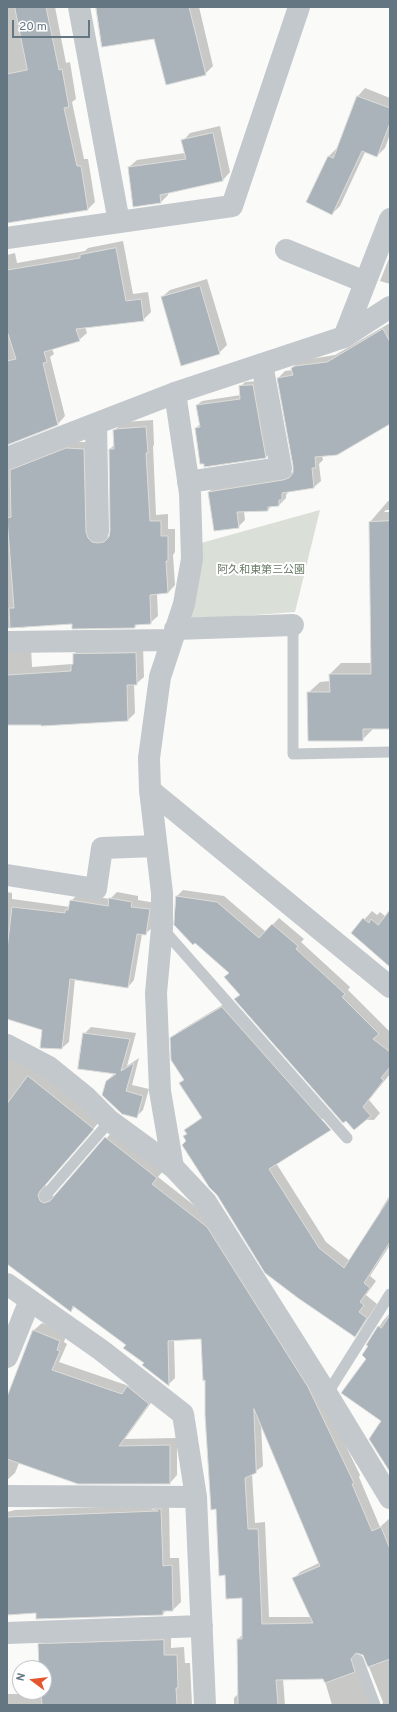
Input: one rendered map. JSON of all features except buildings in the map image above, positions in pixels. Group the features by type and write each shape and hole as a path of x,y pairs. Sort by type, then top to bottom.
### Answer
{"street":[{"path":"79,7 119,222"},
{"path":"7,238 232,206 299,7"},
{"path":"344,336 390,219"},
{"path":"286,250 365,282"},
{"path":"7,458 175,393 344,336 390,307"},
{"path":"188,482 281,468 262,364"},
{"path":"173,1167 160,1091 156,992 162,928 162,893 150,790 149,758 160,677 184,604 192,559 188,482 175,393"},
{"path":"96,424 98,531"},
{"path":"7,642 173,634 293,625"},
{"path":"150,790 390,987"},
{"path":"7,876 96,889 102,848 156,846"},
{"path":"7,1045 49,1067 86,1097 110,1121 173,1167 206,1202 327,1394 390,1498"},
{"path":"7,1284 101,1350 184,1414 196,1497 205,1705"},
{"path":"7,1357 30,1300"},
{"path":"7,1496 196,1497"},
{"path":"7,1633 202,1626"}],"lane":[{"path":"293,625 293,754 390,752"},
{"path":"162,928 346,1138"},
{"path":"45,1196 110,1121"},
{"path":"327,1394 390,1294"},
{"path":"358,1660 375,1705"}],"green space":[{"name":"阿久和東第三公園","path":"320,510 295,612 188,620 201,543"}]}
